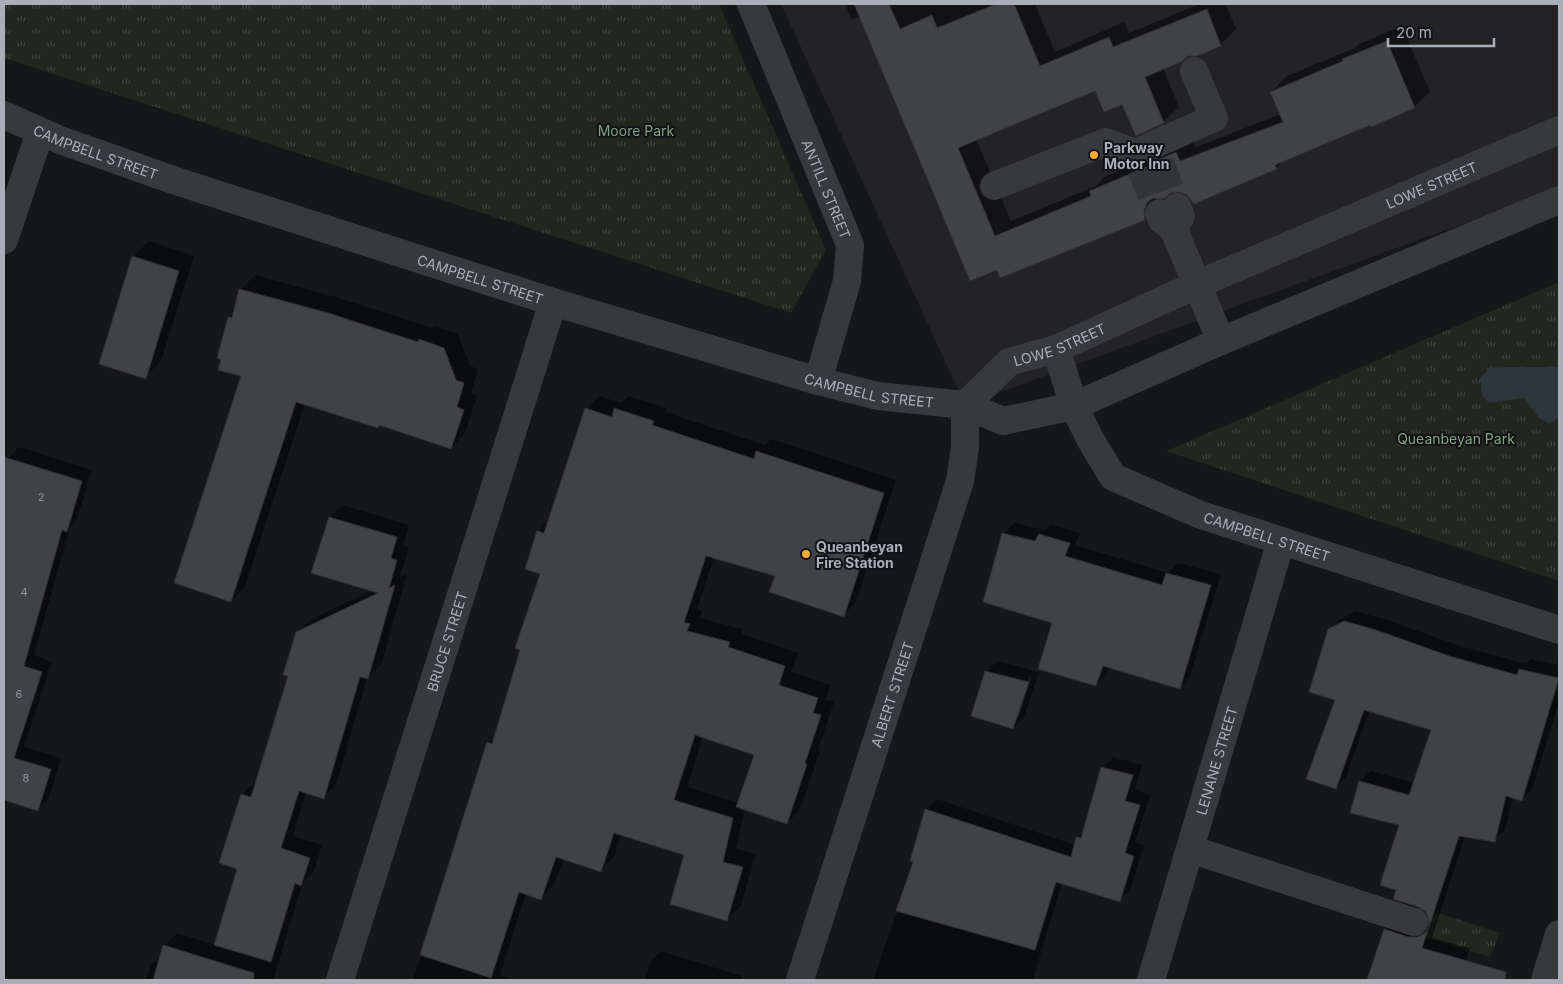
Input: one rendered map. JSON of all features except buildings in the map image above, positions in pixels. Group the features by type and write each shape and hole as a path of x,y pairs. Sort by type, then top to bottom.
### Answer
{"street":[{"name":"ANTILL STREET","path":"751,4 850,245 847,281 818,381"},
{"path":"994,186 1106,142 1147,157 1214,118 1194,71"},
{"name":"CAMPBELL STREET","path":"4,115 40,132 185,184 554,302 818,381 878,396 965,405"},
{"name":"LOWE STREET","path":"965,405 1009,362 1056,349 1196,285 1559,130"},
{"path":"4,240 40,132"},
{"path":"965,405 1003,420 1074,406 1221,340 1559,200"},
{"path":"1170,216 1196,285 1221,340"},
{"name":"BRUCE STREET","path":"340,980 554,302"},
{"name":"CAMPBELL STREET","path":"1056,349 1074,406 1090,439 1113,477 1201,515 1559,630"},
{"name":"ALBERT STREET","path":"800,980 960,481 965,448 965,405"},
{"name":"LENANE STREET","path":"1151,980 1281,541"},
{"path":"1190,849 1414,922"},
{"path":"1545,980 1559,934"}],"shaded area":[{"path":"781,4 1559,4 1559,189 965,405"},
{"path":"1559,367 1559,418 1549,423 1540,419 1524,398 1489,403 1482,395 1480,378 1490,368"}],"green space":[{"name":"Moore Park","path":"4,4 719,4 826,250 791,313 4,58"},
{"name":"Queanbeyan Park","path":"1559,282 1559,581 1166,451"},
{"path":"1419,907 1500,933 1490,957 1411,933"}],"tunnel":[{"path":"1160,162 1177,207"},
{"path":"1141,169 1159,213"}],"place":[{"name":"Parkway Motor Inn","path":"1094,155"},
{"name":"Queanbeyan Fire Station","path":"806,554"}]}
